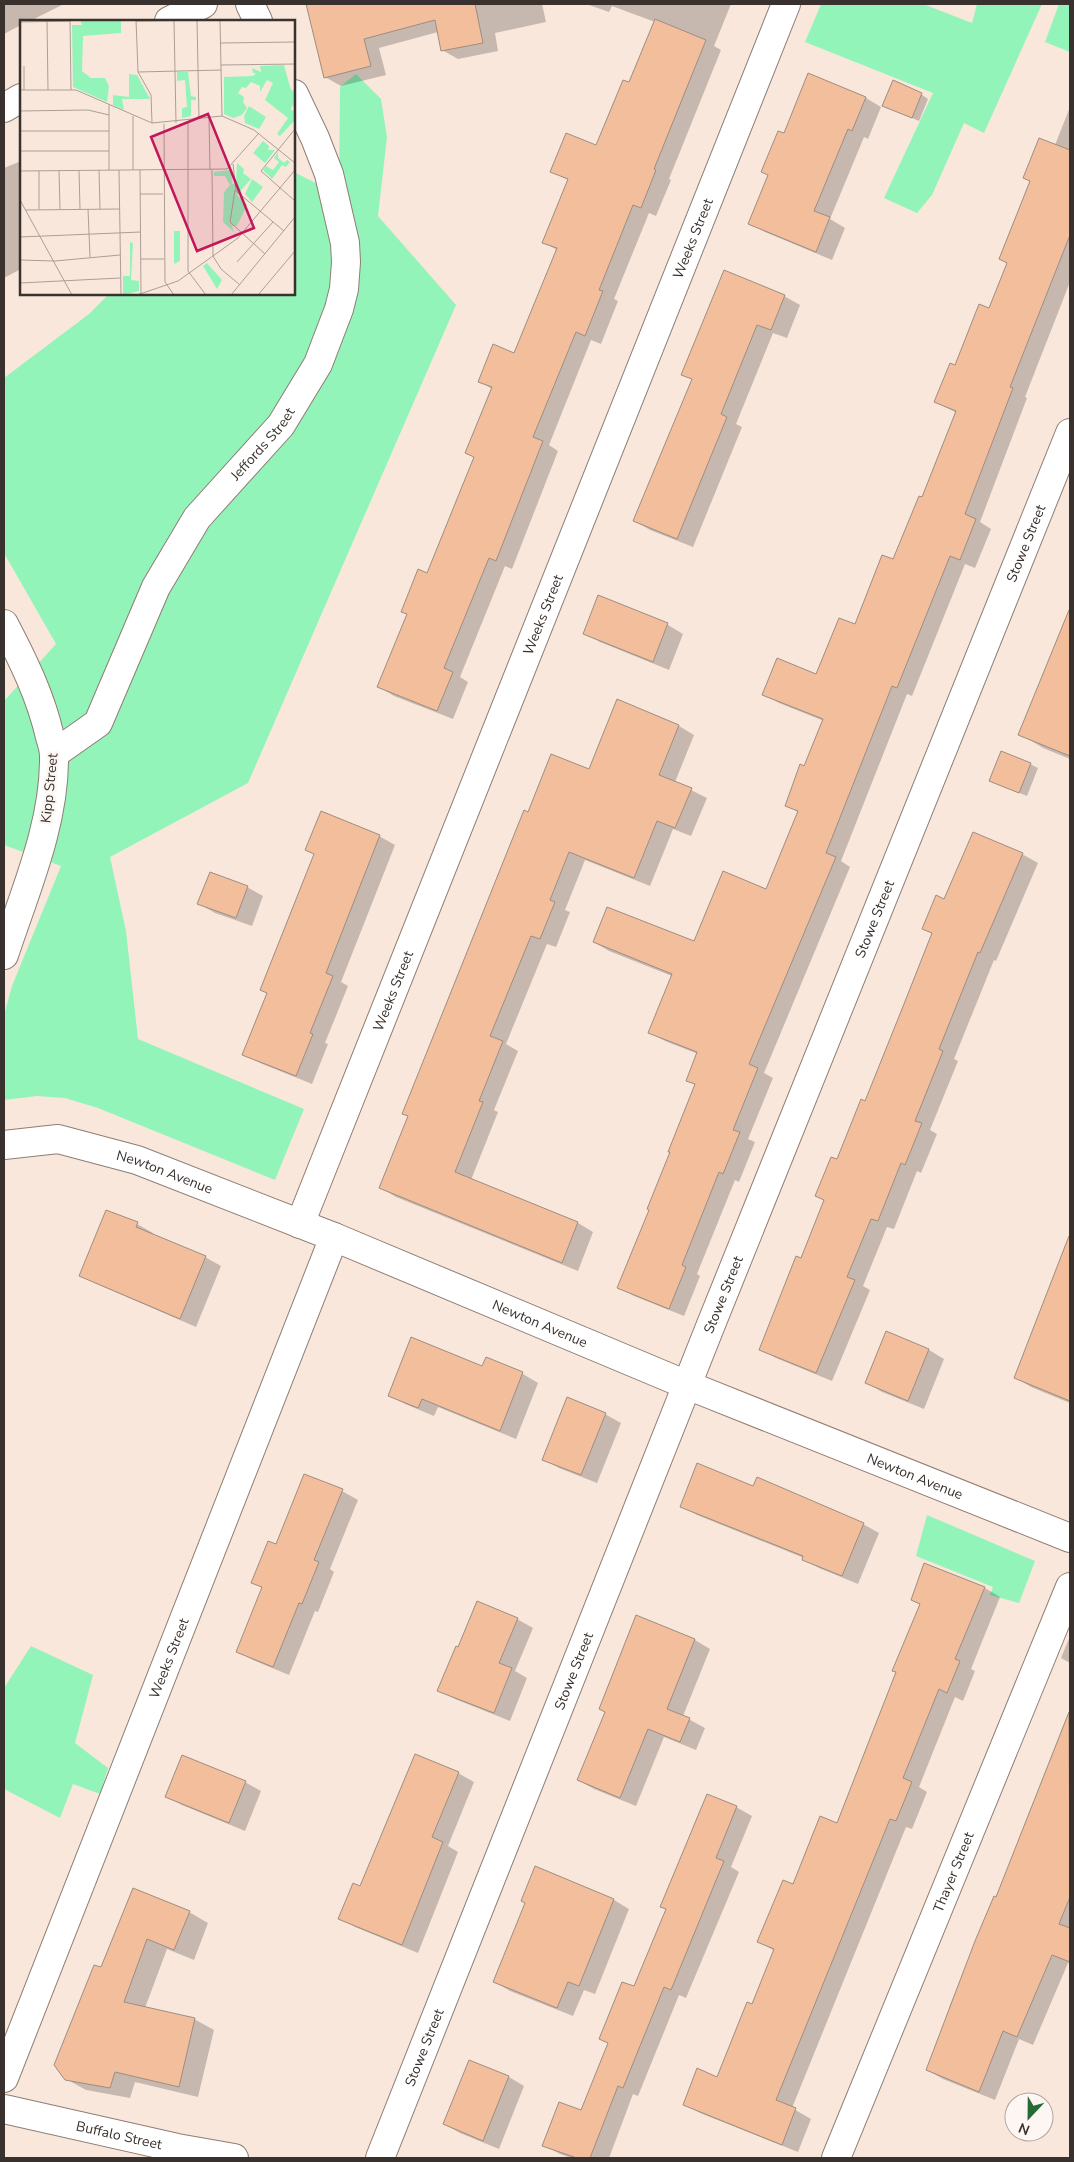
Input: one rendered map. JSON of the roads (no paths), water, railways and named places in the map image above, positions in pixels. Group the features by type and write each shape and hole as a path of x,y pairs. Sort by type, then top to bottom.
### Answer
{"street":[{"path":"171,20 203,4"},
{"path":"250,4 258,20"},
{"name":"Weeks Street","path":"300,1224 786,4"},
{"name":"Jeffords Street","path":"54,754 98,723 156,587 197,518 281,425 318,364 339,308 345,271 345,243 329,174 315,138 295,96"},
{"path":"4,108 20,99"},
{"name":"Stowe Street","path":"380,2158 687,1385 1070,433"},
{"name":"Kipp Street","path":"4,624 27,669 47,721 54,754 50,806 41,843 4,955"},
{"name":"Newton Avenue","path":"4,1145 58,1139 137,1160 334,1237 687,1385 1070,1538"},
{"name":"Weeks Street","path":"4,2078 334,1237"},
{"name":"Thayer Street","path":"836,2158 1070,1587"},
{"name":"Buffalo Street","path":"4,2109 175,2153 234,2158"}]}
